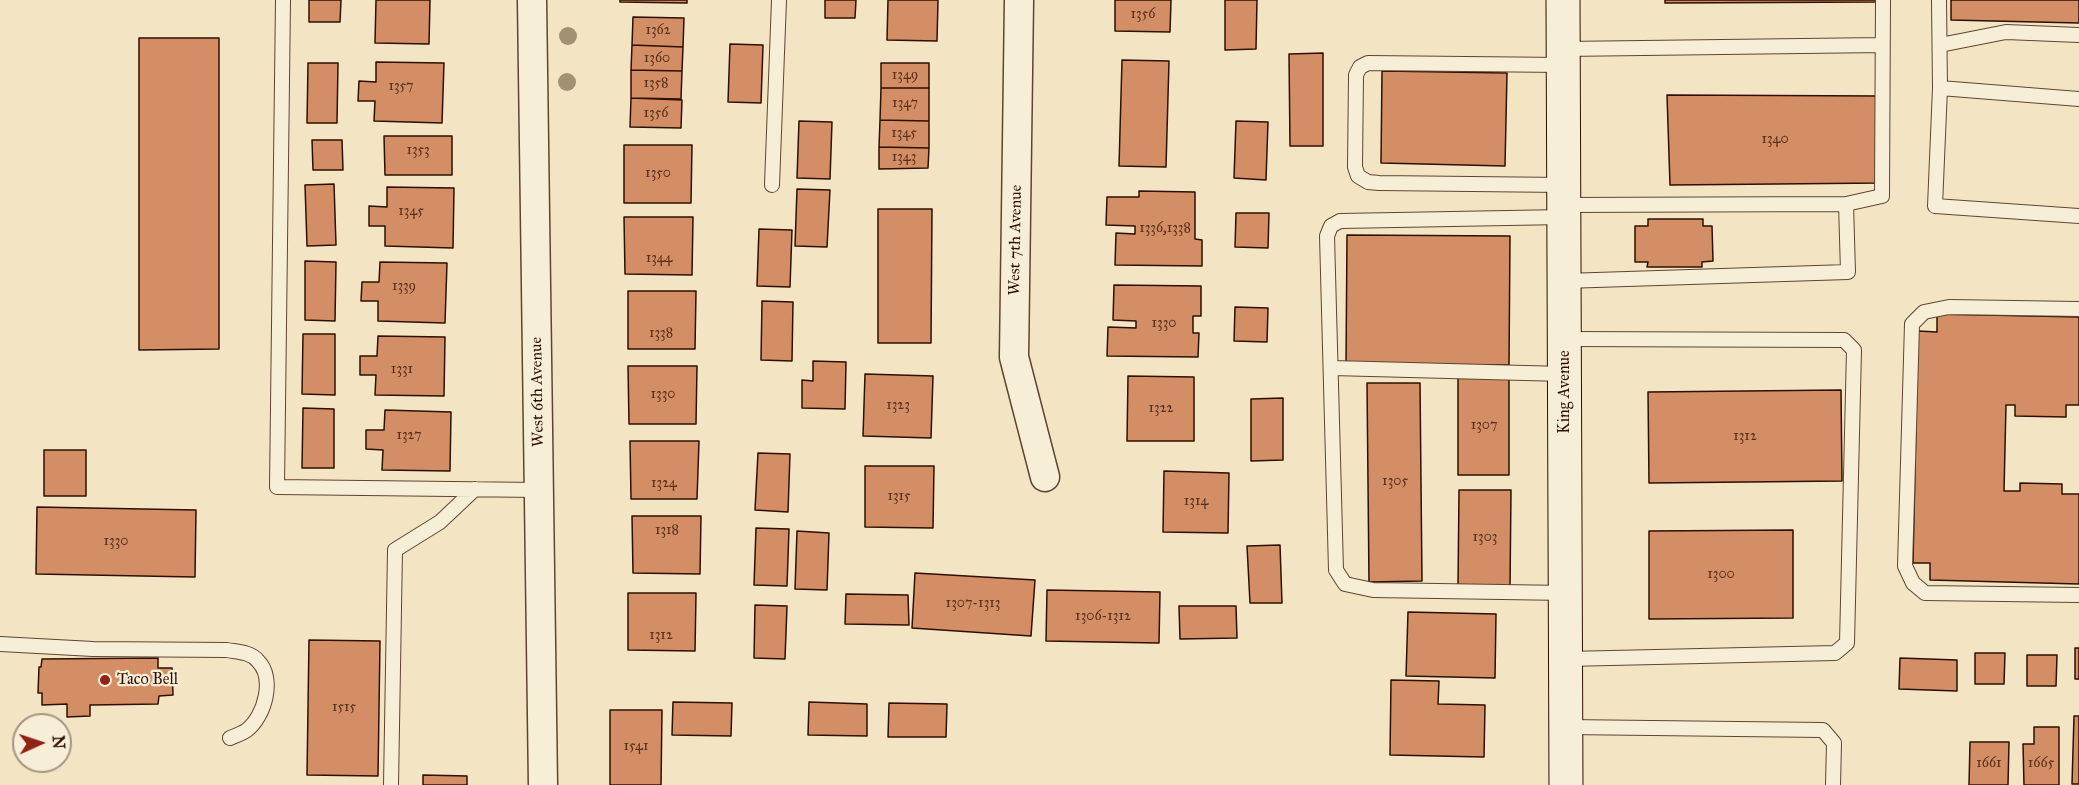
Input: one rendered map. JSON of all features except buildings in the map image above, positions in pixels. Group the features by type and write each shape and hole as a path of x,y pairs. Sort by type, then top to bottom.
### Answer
{"street":[{"name":"West 6th Avenue","path":"532,0 543,785"},
{"name":"West 7th Avenue","path":"1019,0 1014,357 1045,477"},
{"name":"King Avenue","path":"1563,0 1566,785"}],"lane":[{"path":"283,0 277,487 539,490"},
{"path":"772,185 779,0"},
{"path":"1566,593 1373,590 1345,584 1336,570 1328,236 1331,226 1340,221 1564,202 1846,204 1882,196 1883,0"},
{"path":"1939,0 1941,88 1935,206 2079,216"},
{"path":"1940,45 2006,32 2079,35"},
{"path":"1564,202 1368,182 1358,176 1355,167 1356,75 1360,67 1368,63 1882,45"},
{"path":"1941,88 2079,99"},
{"path":"1564,281 1848,272 1846,204"},
{"path":"2079,309 1949,307 1924,312 1912,324 1905,566 1913,583 1925,593 2079,595"},
{"path":"1564,339 1844,340 1854,350 1846,643 1835,653 1566,659"},
{"path":"1332,368 1564,374"},
{"path":"391,785 395,550 440,522 475,489"},
{"path":"0,644 93,649 227,650 247,653 258,660 265,672 267,685 265,700 248,730 230,738"},
{"path":"1566,727 1823,730 1834,743 1833,785"}],"place":[{"name":"Taco Bell","path":"105,680"}]}
